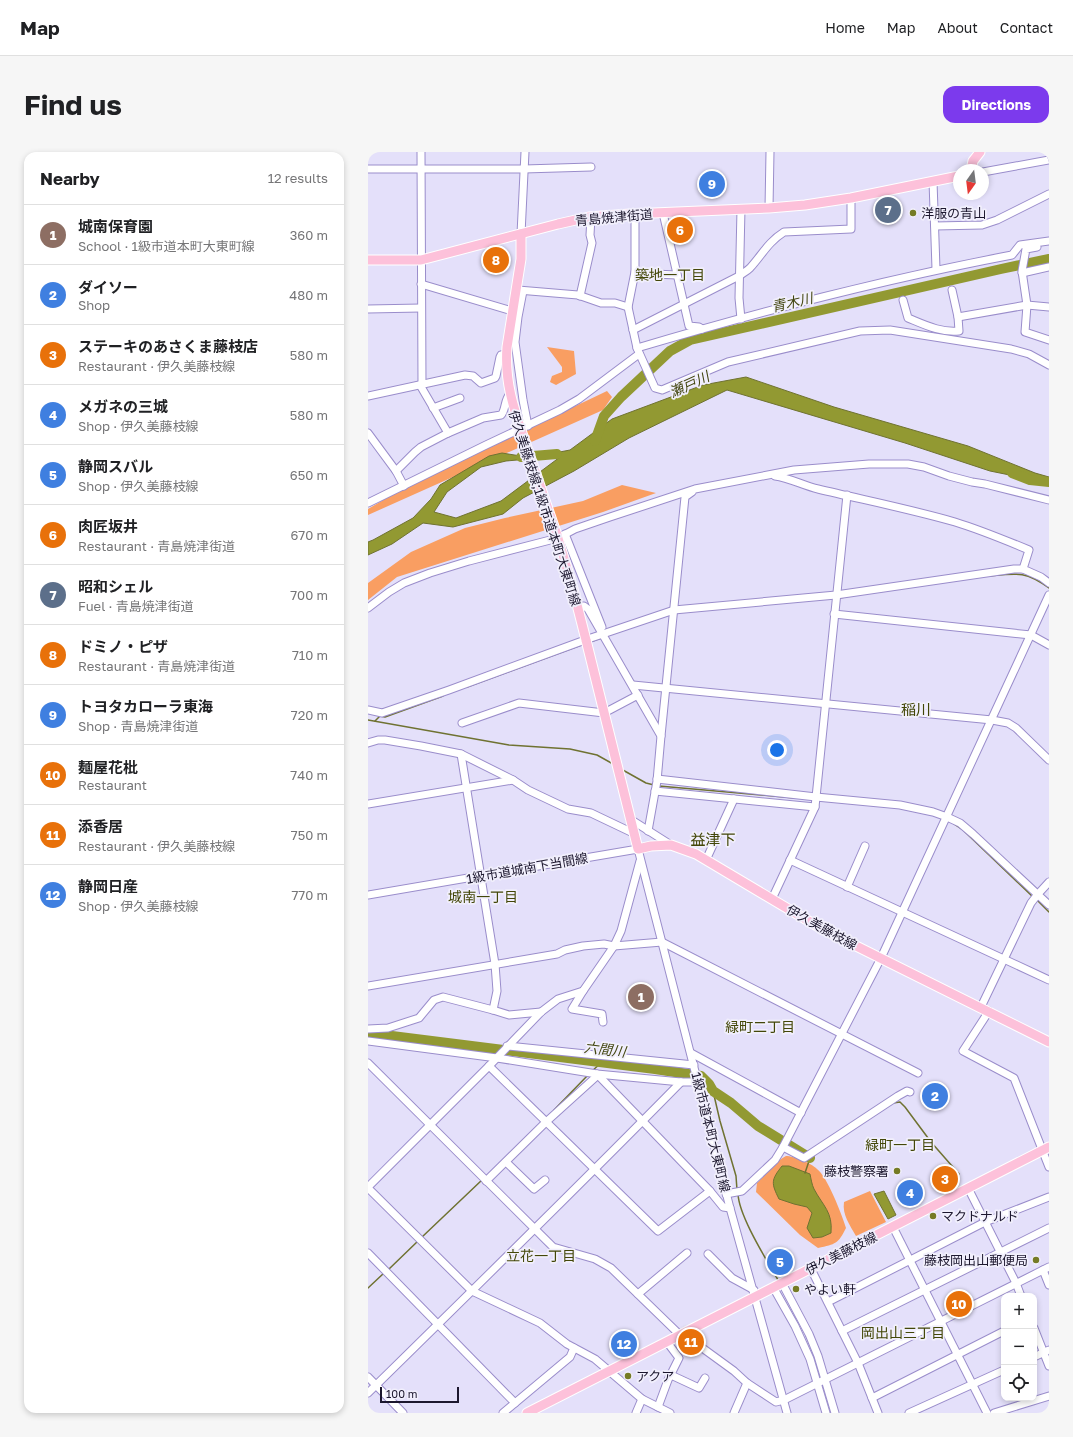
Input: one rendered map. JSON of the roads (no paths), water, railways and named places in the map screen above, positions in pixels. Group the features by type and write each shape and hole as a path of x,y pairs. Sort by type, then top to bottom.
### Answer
{"main road":[{"path":"972,164 980,152"},
{"name":"青島焼津街道","path":"368,260 421,260 558,224 591,217 805,205 851,198 953,177"},
{"name":"伊久美藤枝線;1級市道本町大東町線","path":"521,234 519,290 512,312 506,362 510,394 561,536 585,640 638,849"},
{"name":"伊久美藤枝線","path":"638,849 651,846 671,845 696,854 822,929 1049,1042"},
{"name":"伊久美藤枝線","path":"526,1413 667,1342 754,1293 778,1285 1046,1149"}],"street":[{"path":"422,152 421,385 448,433"},
{"path":"521,234 525,152"},
{"path":"769,208 770,152"},
{"path":"989,171 1049,160"},
{"path":"368,169 524,169 591,167"},
{"path":"933,181 936,269"},
{"path":"935,226 982,225 997,220 1049,194"},
{"path":"634,330 739,276 750,268 766,247 776,237 784,232 851,229 851,198"},
{"path":"741,209 739,276 741,319"},
{"path":"662,213 689,326 699,327 702,329"},
{"path":"635,214 635,272 628,307 638,351 655,388 662,390 728,362 860,331 890,330 1011,349 1030,354 1049,364"},
{"path":"580,296 592,243 590,235 591,217"},
{"path":"368,504 579,399 638,351 702,329 936,269 1012,254 1020,245 1049,241"},
{"path":"1049,246 1044,245 1026,249 1022,272 1027,305 1025,332 1049,340"},
{"path":"1022,272 1049,267"},
{"path":"635,272 677,274"},
{"path":"421,284 512,312"},
{"path":"523,428 522,400 515,342 519,290 580,296 601,303 615,303 628,307"},
{"path":"903,300 908,318 950,332 959,331 958,317 952,290"},
{"path":"958,317 1027,305 1049,307"},
{"path":"368,309 421,308"},
{"path":"368,396 465,375 473,376 481,383 495,378 501,355 507,354"},
{"path":"396,471 418,449 448,433 483,418 503,414 506,398 510,394"},
{"path":"433,408 460,398"},
{"path":"368,433 396,471 404,486"},
{"path":"368,608 404,583 469,561 561,536 575,529 610,517 696,490 794,470 869,464 908,464 924,467 972,482 991,485 1049,500"},
{"path":"771,475 782,477 817,489 955,522 989,533 1029,550 1023,569"},
{"path":"648,831 657,780 685,497 696,490"},
{"path":"772,899 815,807 847,495"},
{"path":"561,536 602,627 603,635"},
{"path":"368,710 382,713 450,690 585,640 674,610 836,595 1014,569 1023,569 1041,577 1049,583"},
{"path":"726,1194 742,1191 775,1160 783,1147 881,958 1049,595"},
{"path":"577,606 584,606 588,610 633,685 661,736"},
{"path":"834,614 1031,635 1049,645"},
{"path":"633,685 992,720 1008,723 1016,728 1049,760"},
{"path":"462,723 519,703 604,713 638,695"},
{"path":"368,743 378,740 385,740 462,754 513,780 528,790 568,809 591,813 633,833"},
{"path":"462,754 480,876 496,964 497,991 493,1010"},
{"path":"368,804 513,780"},
{"path":"657,780 900,805 933,812 960,823 1049,905"},
{"path":"655,791 815,807"},
{"path":"706,860 734,799"},
{"path":"630,819 671,845"},
{"path":"847,887 865,846"},
{"name":"1級市道城南下当間線","path":"368,895 638,849"},
{"name":"1級市道本町大東町線","path":"638,849 726,1194 788,1413"},
{"path":"603,1022 602,1014 572,1009 614,946 621,931 641,860"},
{"path":"790,860 1049,980"},
{"path":"1049,882 1031,903 1004,960 985,1009 963,1051 1014,1078 1046,1149 1049,1167"},
{"path":"368,986 557,954 566,950 584,946 604,944 614,946 662,942 918,1073"},
{"path":"583,991 558,999 541,1012 368,1187 472,1291 540,1323 574,1348 595,1359 642,1399 670,1413"},
{"path":"368,1029 388,1028 418,1018 434,1000 443,997 508,1015 541,1012"},
{"path":"368,1042 497,1058 598,1075 698,1082"},
{"path":"507,1046 694,1065"},
{"path":"691,1053 801,1113"},
{"path":"368,1063 553,1247 596,1258 604,1263 701,1348 734,1371 747,1383 776,1402 784,1400 818,1384 1046,1268 1049,1285"},
{"path":"489,1066 658,1231 710,1191"},
{"path":"598,1075 710,1191 723,1207 730,1208"},
{"path":"486,1181 546,1122 598,1075"},
{"path":"368,1393 534,1228 595,1170 681,1082"},
{"path":"783,1147 804,1158 898,1096 907,1091 910,1092"},
{"path":"506,1162 534,1189 545,1180"},
{"path":"968,1188 1020,1293"},
{"path":"828,1302 985,1222 1049,1197"},
{"path":"893,1227 987,1413"},
{"path":"842,1331 1049,1228"},
{"path":"368,1253 515,1403"},
{"path":"638,1294 687,1253"},
{"path":"708,1254 732,1278 754,1293"},
{"path":"811,1268 858,1363 878,1413"},
{"path":"778,1285 808,1334 818,1356 835,1413"},
{"path":"778,1285 810,1359 826,1413"},
{"path":"1035,1329 1046,1351 1049,1366"},
{"path":"872,1398 1001,1333"},
{"path":"658,1407 679,1358 667,1342"},
{"path":"503,1413 570,1357 574,1348"},
{"path":"1037,1356 1046,1351"},
{"path":"909,1413 1001,1371"},
{"path":"671,1374 699,1388 705,1378"},
{"path":"368,1377 403,1413"},
{"path":"734,1413 747,1383"},
{"path":"994,1413 1049,1396"},
{"path":"636,1413 642,1399"}],"waterway":[{"name":"青木川","path":"595,441 604,416 621,397 670,351 690,340 1049,259"},
{"name":"瀬戸川","path":"521,457 557,454"},
{"name":"瀬戸川","path":"1012,473 1030,480 1049,482"},
{"path":"990,576 1021,574 1041,582 1049,588"},
{"path":"838,598 846,597"},
{"path":"590,642 601,638"},
{"path":"467,687 584,644"},
{"path":"375,721 380,716 385,717 443,696"},
{"path":"368,720 509,745 570,749 597,755 613,764"},
{"path":"621,769 646,783 654,785"},
{"path":"659,786 795,798"},
{"path":"954,824 963,830 1033,897"},
{"path":"1036,899 1049,912"},
{"name":"六間川","path":"368,1033 701,1076 709,1084 713,1091 731,1103 758,1126 810,1158"},
{"path":"592,1071 602,1062"},
{"path":"554,1110 588,1075"},
{"path":"713,1091 736,1176 737,1190"},
{"path":"893,1103 900,1102 905,1107 931,1142 959,1174"},
{"path":"805,1173 810,1158 814,1156"},
{"path":"422,1237 483,1179"},
{"path":"738,1194 743,1214 748,1225 778,1280"},
{"path":"389,1269 418,1241"},
{"path":"368,1288 384,1273"}],"place":[{"name":"トヨタカローラ東海","path":"712,184"},
{"name":"昭和シェル","path":"888,210"},
{"name":"洋服の青山","path":"913,213"},
{"name":"肉匠坂井","path":"680,230"},
{"name":"ドミノ・ピザ","path":"496,260"},
{"name":"城南保育園","path":"641,997"},
{"name":"ダイソー","path":"935,1096"},
{"name":"藤枝警察署","path":"897,1171"},
{"name":"ステーキのあさくま藤枝店","path":"945,1179"},
{"name":"メガネの三城","path":"910,1193"},
{"name":"マクドナルド","path":"933,1216"},
{"name":"藤枝岡出山郵便局","path":"1036,1260"},
{"name":"静岡スバル","path":"780,1262"},
{"name":"やよい軒","path":"796,1289"},
{"name":"麺屋花枇","path":"959,1304"},
{"name":"添香居","path":"691,1342"},
{"name":"静岡日産","path":"624,1344"},
{"name":"アクア","path":"628,1376"}],"district":[{"name":"築地一丁目","path":"670,274"},
{"name":"稲川","path":"916,709"},
{"name":"益津下","path":"713,839"},
{"name":"城南一丁目","path":"483,896"},
{"name":"緑町二丁目","path":"760,1026"},
{"name":"緑町一丁目","path":"900,1144"},
{"name":"立花一丁目","path":"541,1255"},
{"name":"岡出山三丁目","path":"903,1332"}]}
